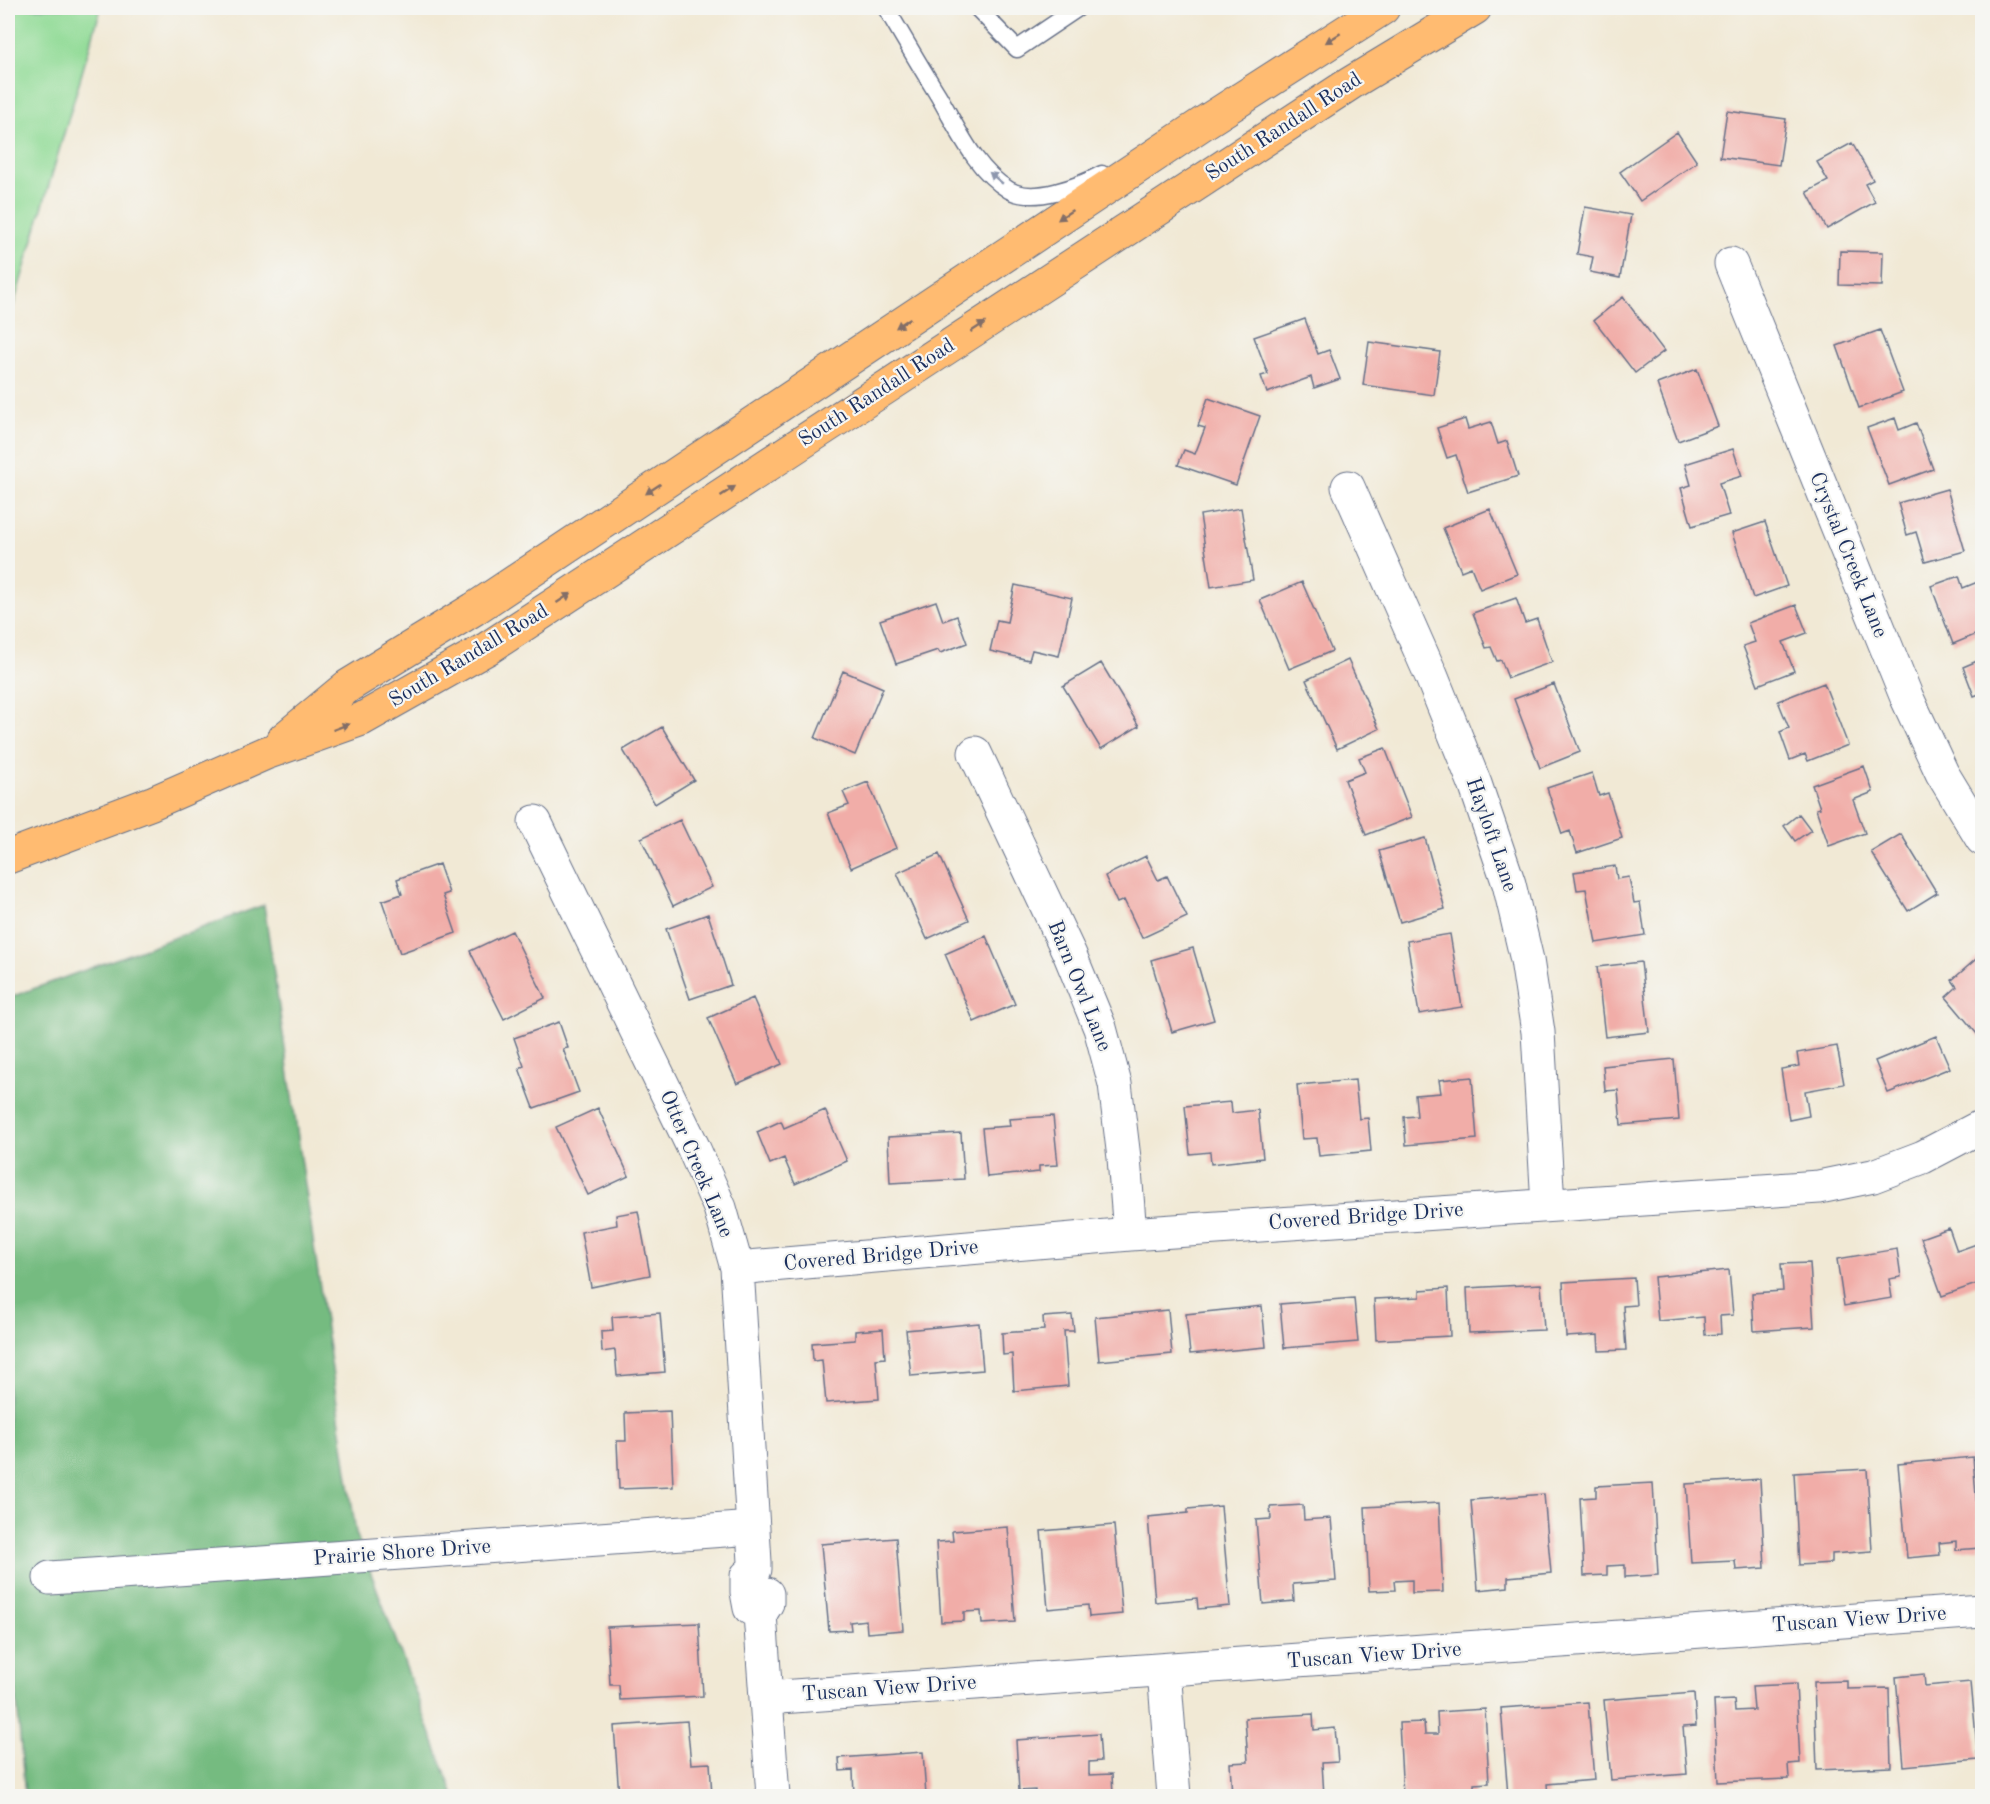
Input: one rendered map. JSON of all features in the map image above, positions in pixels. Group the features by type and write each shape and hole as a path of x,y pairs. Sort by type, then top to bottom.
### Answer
{"main road":[{"name":"South Randall Road","path":"266,753 348,686 484,602 1202,124 1383,8"},
{"name":"South Randall Road","path":"8,857 152,803 266,753 362,719 489,648 1351,82 1475,8"}],"street":[{"name":"Crystal Creek Lane","path":"1731,264 1907,698 1942,773 1983,839"},
{"name":"Hayloft Lane","path":"1348,487 1431,675 1471,773 1509,884 1527,960 1538,1032 1548,1205"},
{"name":"Barn Owl Lane","path":"975,753 1070,955 1100,1028 1115,1084 1130,1234"},
{"name":"Otter Creek Lane","path":"535,822 693,1147 720,1208 737,1268 755,1569 747,1576 747,1592 750,1608 760,1614 773,1797"},
{"name":"Covered Bridge Drive","path":"737,1268 1130,1234 1819,1187 1883,1172 1923,1157 1983,1126"},
{"name":"Prairie Shore Drive","path":"50,1578 753,1528"},
{"name":"Tuscan View Drive","path":"766,1698 1983,1611"},
{"path":"1164,1670 1174,1797"}],"lane":[{"path":"886,8 982,166 1010,190 1025,194 1041,194 1083,183 1202,124"},
{"path":"977,8 1017,50 1078,8"}],"green space":[{"path":"8,8 101,8 8,324"},
{"path":"264,905 356,1533 454,1796 25,1796 8,1594 8,998"}],"building":[{"path":"1727,111 1786,119 1779,165 1720,157"},
{"path":"1677,132 1697,162 1640,201 1620,172"},
{"path":"1852,143 1873,180 1865,184 1875,202 1827,229 1807,192 1828,181 1817,162"},
{"path":"1585,207 1631,215 1620,278 1590,272 1593,257 1577,254"},
{"path":"1840,251 1883,252 1882,286 1839,285"},
{"path":"1623,297 1664,351 1635,373 1594,320"},
{"path":"1305,319 1318,354 1329,350 1340,379 1314,388 1311,377 1267,393 1261,376 1268,374 1254,337"},
{"path":"1880,330 1903,392 1859,408 1837,346"},
{"path":"1369,342 1440,352 1434,395 1363,385"},
{"path":"1697,369 1718,426 1678,441 1657,384"},
{"path":"1208,398 1260,416 1236,485 1178,465 1184,450 1195,454 1205,428 1198,426"},
{"path":"1895,418 1899,430 1916,423 1933,469 1889,485 1867,428"},
{"path":"1465,419 1468,429 1491,422 1498,444 1507,441 1518,476 1468,492 1456,455 1447,458 1437,428"},
{"path":"1733,449 1742,476 1719,483 1729,515 1692,526 1681,488 1691,485 1685,464"},
{"path":"1947,489 1965,551 1925,562 1916,532 1907,535 1898,503"},
{"path":"1241,508 1253,580 1211,587 1200,515"},
{"path":"1490,509 1517,574 1480,589 1471,567 1461,571 1443,528"},
{"path":"1765,522 1787,586 1753,598 1732,533"},
{"path":"1959,576 1963,588 1980,581 1982,632 1953,644 1931,586"},
{"path":"1302,582 1332,651 1289,669 1260,600"},
{"path":"1015,585 1072,598 1059,656 1032,650 1029,660 990,651 997,620 1007,622"},
{"path":"1516,598 1525,623 1537,619 1552,662 1508,678 1501,660 1497,661 1491,647 1486,648 1473,613"},
{"path":"936,601 943,621 957,616 967,643 940,653 938,650 896,664 880,620"},
{"path":"1796,605 1807,633 1783,642 1794,671 1758,685 1743,646 1755,642 1748,623"},
{"path":"1982,659 1982,693 1974,696 1963,667"},
{"path":"1348,660 1379,729 1337,749 1306,680"},
{"path":"1101,663 1139,726 1101,749 1063,686"},
{"path":"843,671 883,688 855,755 815,738"},
{"path":"1824,683 1848,745 1808,761 1805,754 1790,760 1780,732 1789,728 1778,701"},
{"path":"1554,684 1580,752 1540,768 1514,699"},
{"path":"662,727 694,780 655,804 623,750"},
{"path":"1385,748 1412,817 1366,835 1345,780 1365,772 1359,758"},
{"path":"1864,766 1873,792 1853,800 1865,833 1829,846 1816,809 1820,808 1812,785"},
{"path":"1592,773 1599,796 1608,793 1622,838 1577,853 1570,831 1562,834 1547,788"},
{"path":"868,782 896,848 851,868 828,813 849,805 843,792"},
{"path":"1799,814 1811,830 1795,841 1784,826"},
{"path":"680,820 712,887 673,906 641,838"},
{"path":"1901,834 1937,893 1908,911 1871,852"},
{"path":"1425,838 1445,909 1400,922 1379,851"},
{"path":"939,854 969,920 927,939 897,873"},
{"path":"1146,856 1158,880 1167,876 1187,917 1142,938 1124,900 1117,903 1105,876"},
{"path":"439,864 449,893 443,895 456,933 400,953 382,901 402,894 397,879"},
{"path":"1615,866 1617,879 1629,877 1634,903 1640,902 1645,935 1596,943 1586,889 1577,890 1574,872"},
{"path":"708,914 731,985 690,999 666,929"},
{"path":"512,931 545,998 504,1019 470,951"},
{"path":"1450,934 1462,1007 1419,1014 1407,941"},
{"path":"986,936 1015,1004 974,1022 945,954"},
{"path":"1193,948 1214,1020 1172,1032 1151,960"},
{"path":"1982,954 1982,1040 1946,997 1957,987 1952,980"},
{"path":"1641,962 1649,1032 1605,1037 1597,967"},
{"path":"753,998 782,1064 737,1084 708,1018"},
{"path":"559,1022 568,1048 563,1049 579,1092 534,1108 519,1068 524,1066 514,1038"},
{"path":"1936,1036 1950,1068 1888,1093 1875,1061"},
{"path":"1837,1046 1844,1084 1805,1091 1809,1116 1789,1120 1781,1069 1799,1066 1797,1053"},
{"path":"1674,1059 1679,1120 1621,1125 1618,1090 1605,1091 1603,1066"},
{"path":"1472,1077 1477,1139 1406,1145 1404,1117 1417,1116 1415,1095 1441,1093 1439,1080"},
{"path":"1355,1080 1359,1119 1368,1118 1371,1151 1319,1156 1317,1138 1302,1139 1297,1085"},
{"path":"1231,1102 1232,1113 1258,1110 1263,1158 1211,1164 1210,1152 1190,1154 1185,1106"},
{"path":"598,1108 629,1176 588,1195 556,1127"},
{"path":"825,1110 847,1161 795,1184 784,1158 770,1164 757,1132 781,1121 784,1128"},
{"path":"1053,1116 1058,1165 1039,1166 1039,1172 987,1177 982,1128 1010,1126 1009,1119"},
{"path":"961,1133 964,1179 890,1183 888,1137"},
{"path":"638,1211 650,1275 591,1287 581,1232 617,1225 616,1215"},
{"path":"1949,1228 1957,1251 1982,1242 1982,1282 1942,1296 1921,1238"},
{"path":"1897,1249 1901,1277 1889,1279 1892,1298 1844,1306 1837,1259"},
{"path":"1810,1263 1814,1327 1754,1331 1752,1293 1783,1291 1781,1264"},
{"path":"1729,1270 1733,1315 1720,1316 1721,1334 1705,1335 1704,1317 1658,1321 1654,1277"},
{"path":"1634,1278 1636,1305 1623,1306 1626,1350 1599,1351 1598,1335 1566,1337 1563,1282"},
{"path":"1541,1284 1544,1330 1469,1333 1467,1288"},
{"path":"1448,1288 1450,1336 1376,1340 1374,1299 1420,1297 1420,1290"},
{"path":"1354,1298 1358,1342 1284,1348 1280,1304"},
{"path":"1262,1306 1266,1347 1190,1354 1186,1314"},
{"path":"1168,1310 1172,1354 1099,1361 1095,1317"},
{"path":"660,1313 665,1372 617,1376 615,1350 602,1352 601,1332 613,1331 612,1317"},
{"path":"1072,1315 1074,1331 1064,1331 1068,1386 1014,1391 1012,1354 1003,1355 1002,1333 1044,1330 1043,1317"},
{"path":"979,1323 983,1370 911,1376 906,1330"},
{"path":"883,1329 885,1358 876,1359 879,1399 826,1403 822,1360 813,1361 812,1343 855,1340 855,1331"},
{"path":"670,1411 673,1487 619,1489 617,1441 626,1441 625,1413"},
{"path":"1973,1457 1980,1548 1956,1550 1956,1541 1939,1543 1940,1555 1907,1558 1898,1464"},
{"path":"1867,1469 1872,1551 1832,1554 1832,1563 1799,1565 1794,1473"},
{"path":"1760,1479 1765,1568 1736,1570 1735,1561 1691,1563 1686,1484"},
{"path":"1653,1483 1658,1575 1625,1577 1625,1565 1607,1566 1607,1575 1584,1576 1580,1498 1596,1497 1596,1486"},
{"path":"1544,1494 1551,1573 1508,1577 1508,1587 1478,1590 1471,1500"},
{"path":"1439,1503 1443,1592 1412,1593 1412,1580 1394,1581 1395,1590 1369,1591 1365,1507"},
{"path":"1303,1505 1304,1520 1331,1518 1336,1581 1293,1584 1294,1601 1263,1604 1256,1520 1271,1519 1270,1507"},
{"path":"1221,1506 1230,1606 1198,1609 1197,1598 1155,1602 1148,1517 1188,1513 1188,1509"},
{"path":"1114,1525 1122,1614 1089,1617 1088,1605 1048,1609 1041,1531"},
{"path":"1008,1527 1015,1622 982,1624 981,1611 964,1612 964,1621 941,1622 936,1542 953,1541 952,1531"},
{"path":"896,1538 903,1630 867,1633 866,1620 850,1622 851,1630 829,1631 821,1544"},
{"path":"699,1623 703,1696 620,1700 619,1685 610,1685 607,1627"},
{"path":"1924,1674 1925,1686 1971,1682 1978,1759 1904,1766 1896,1677"},
{"path":"1847,1681 1847,1689 1889,1688 1891,1767 1817,1770 1814,1682"},
{"path":"1796,1684 1800,1763 1788,1764 1789,1779 1718,1782 1714,1701 1734,1700 1735,1711 1754,1710 1752,1686"},
{"path":"1694,1693 1696,1726 1683,1727 1687,1774 1611,1780 1604,1700"},
{"path":"1588,1702 1594,1780 1547,1784 1548,1796 1508,1796 1501,1708"},
{"path":"1485,1709 1489,1783 1474,1784 1474,1796 1403,1796 1399,1723 1424,1722 1425,1734 1438,1734 1437,1712"},
{"path":"1313,1714 1314,1730 1335,1728 1338,1762 1322,1763 1324,1796 1232,1796 1230,1763 1248,1762 1245,1718"},
{"path":"687,1721 691,1764 710,1763 712,1796 619,1796 614,1726"},
{"path":"1099,1734 1101,1761 1089,1762 1089,1775 1112,1774 1113,1796 1035,1796 1035,1790 1019,1791 1016,1740"},
{"path":"923,1752 926,1796 854,1796 853,1770 840,1771 839,1758"}]}
